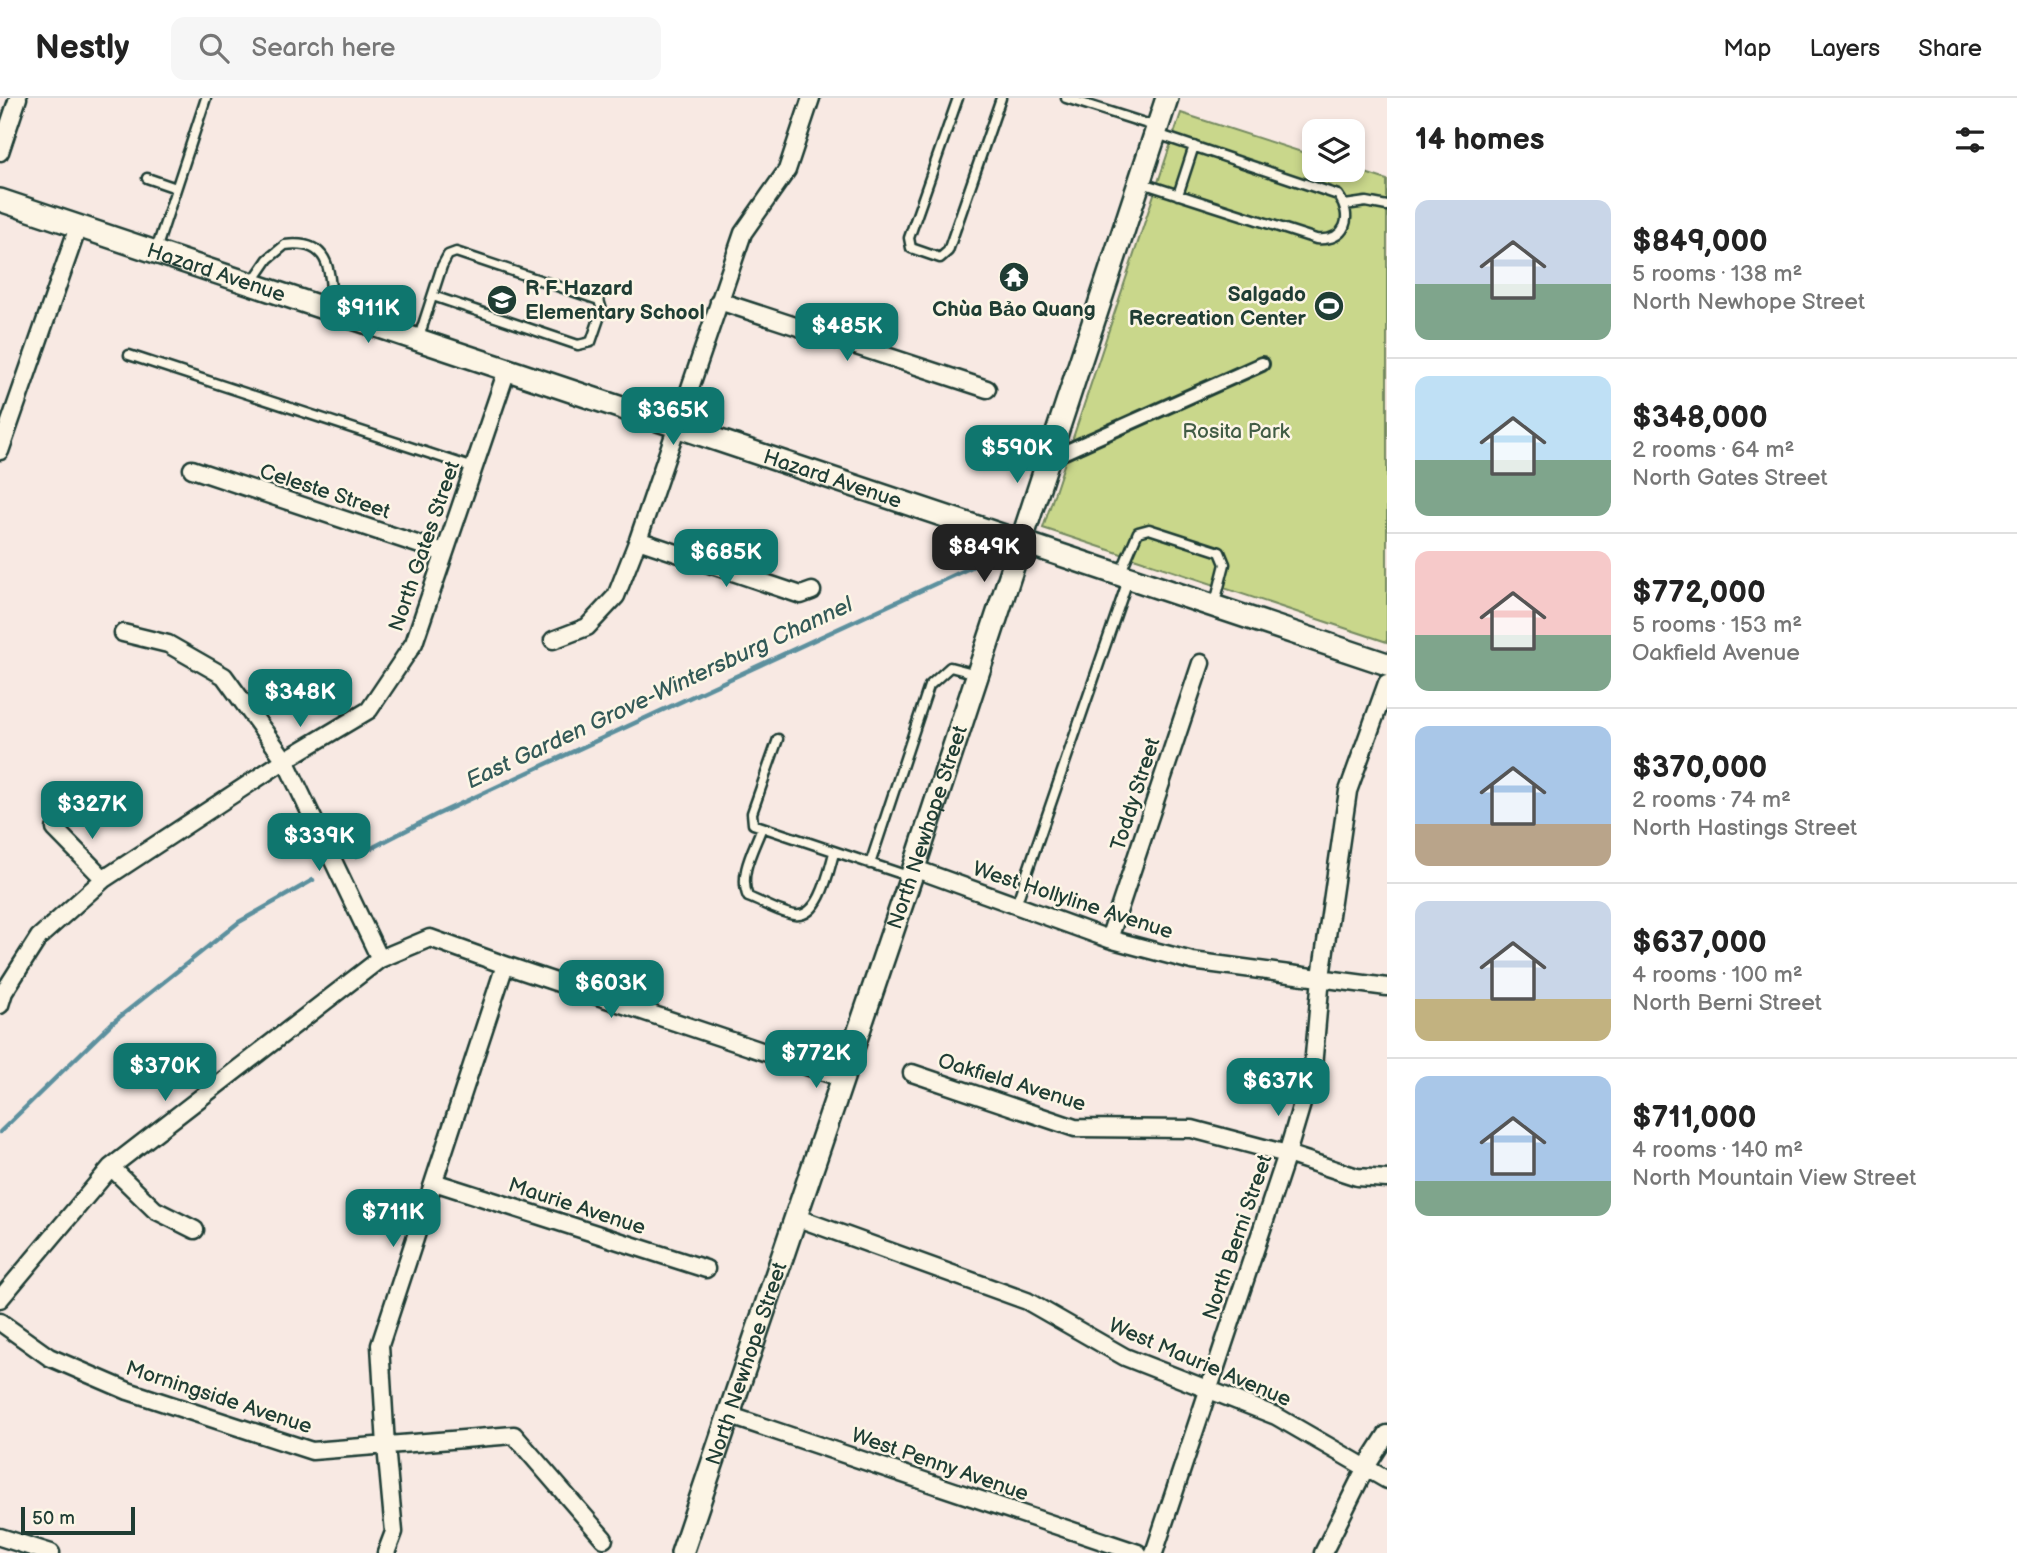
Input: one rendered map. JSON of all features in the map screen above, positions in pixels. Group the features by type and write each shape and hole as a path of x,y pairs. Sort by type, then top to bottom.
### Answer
{"street":[{"path":"0,152 18,98"},
{"path":"553,640 587,627 616,596 638,540 743,233 787,170 811,98"},
{"name":"North Newhope Street","path":"682,1553 912,873 1167,98"},
{"name":"Hazard Avenue","path":"0,200 1387,664"},
{"path":"0,452 6,416 78,227"},
{"path":"719,301 987,389"},
{"path":"1047,460 1262,364"},
{"name":"North Gates Street","path":"0,1005 4,992 39,937 104,879 285,760 369,710 414,643 508,370"},
{"name":"Celeste Street","path":"192,469 444,553"},
{"path":"638,540 801,595 813,591"},
{"path":"123,633 168,644 224,676 285,760 380,959"},
{"name":"Toddy Street","path":"1109,939 1201,663"},
{"name":"North Berni Street","path":"1154,1553 1287,1154 1312,1067 1321,977 1348,791 1387,683"},
{"path":"55,829 104,879"},
{"name":"West Hollyline Avenue","path":"912,873 1016,905 1109,939 1192,961 1387,987"},
{"path":"0,1299 111,1167 380,959 430,938 842,1078"},
{"path":"386,1553 394,1532 380,1345 505,965"},
{"name":"Oakfield Avenue","path":"912,1073 1075,1128 1192,1129 1287,1154 1357,1177 1387,1179"},
{"path":"111,1167 155,1210 195,1230"},
{"name":"Maurie Avenue","path":"434,1182 706,1269"},
{"name":"West Maurie Avenue","path":"795,1217 1027,1301 1125,1357 1276,1416 1387,1480"},
{"name":"Morningside Avenue","path":"0,1322 49,1357 128,1391 312,1451 514,1435 604,1539"},
{"name":"West Penny Avenue","path":"728,1415 1138,1553"},
{"path":"1324,1553 1366,1467 1387,1434"},
{"path":"0,1537 51,1553"}],"lane":[{"path":"155,253 206,98"},
{"path":"958,98 909,238 911,248 940,258 948,251 1001,98"},
{"path":"1066,98 1194,146 1338,195 1347,214 1341,232 1325,240 1300,235 1139,182"},
{"path":"1178,195 1194,146"},
{"path":"147,178 176,188"},
{"path":"1345,205 1366,202 1387,205"},
{"path":"250,285 268,259 285,245 307,245 323,255 328,264 332,311"},
{"path":"418,340 442,266 449,255 456,252 599,300 602,310 591,342 578,345 433,296"},
{"path":"129,355 474,468"},
{"path":"1016,905 1124,576 1133,540 1138,532 1143,529 1220,552 1225,564 1214,606"},
{"path":"870,864 929,686 950,667 977,674"},
{"path":"778,739 752,813 752,824 834,853 912,873"},
{"path":"762,827 743,879 744,888 748,897 797,915 808,912 817,902 834,853"}],"green space":[{"name":"Rosita Park","path":"1181,113 1302,152 1302,182 1365,182 1365,173 1387,180 1387,642 1043,528"}],"waterway":[{"name":"East Garden Grove-Wintersburg Channel","path":"356,856 436,815 978,564"},
{"name":"East Garden Grove-Wintersburg Channel","path":"0,1132 112,1023 239,922 313,880"}],"place":[{"name":"Chùa Bảo Quang","path":"1014,277"},
{"name":"R F Hazard Elementary School","path":"502,300"},
{"name":"Salgado Recreation Center","path":"1329,306"}]}
